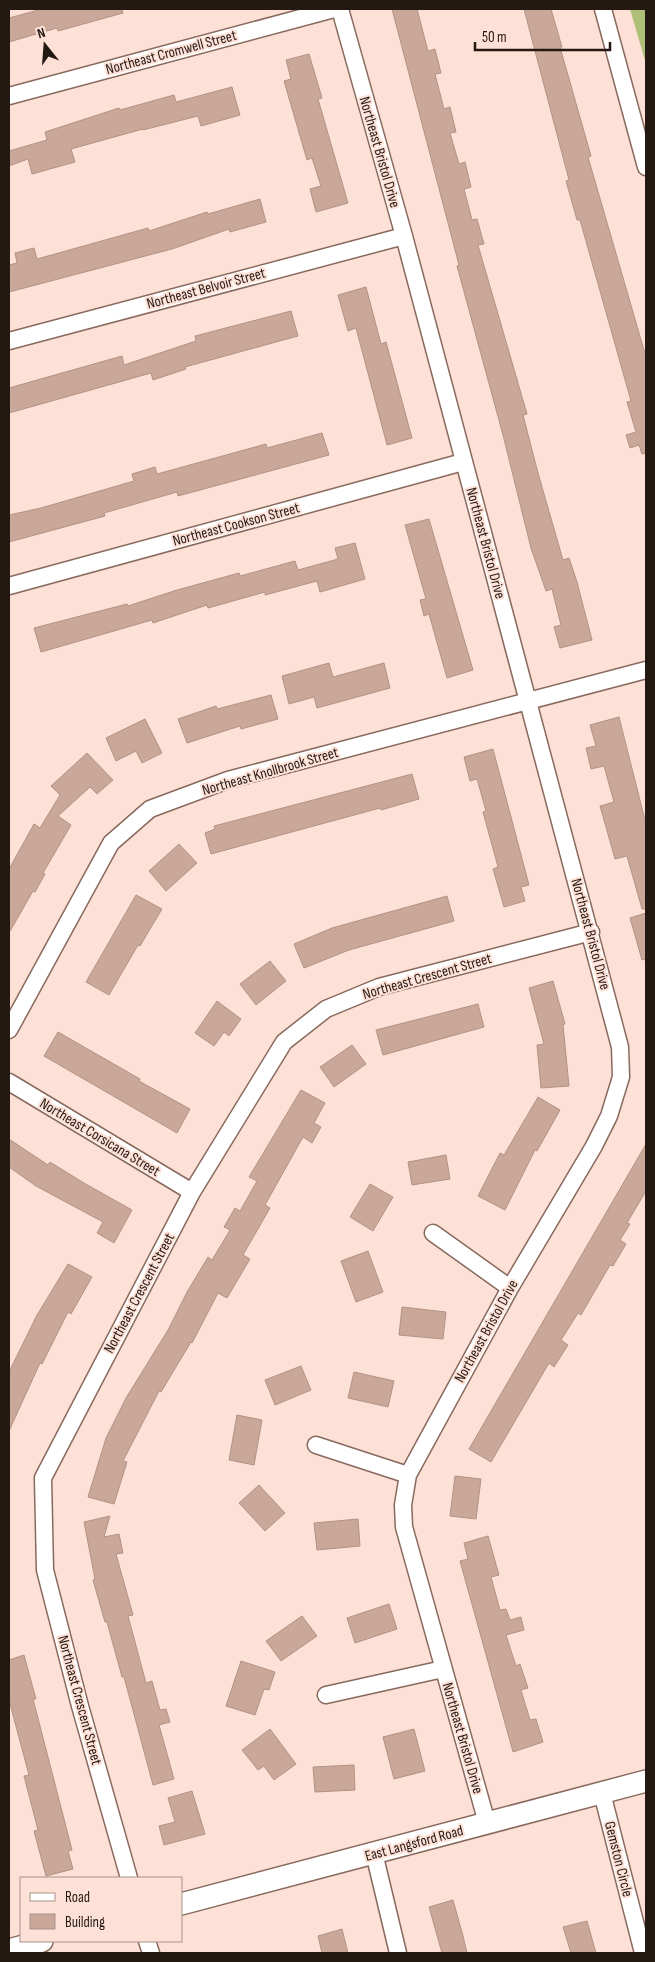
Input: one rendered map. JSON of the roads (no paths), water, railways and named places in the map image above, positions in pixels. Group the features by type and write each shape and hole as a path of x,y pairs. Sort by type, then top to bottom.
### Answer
{"street":[{"name":"Northeast Cromwell Street","path":"9,96 334,9"},
{"name":"Northeast Bristol Drive","path":"340,9 404,236 620,1046 620,1077 609,1116 594,1146 510,1288 408,1475 403,1505 404,1527 487,1823"},
{"path":"604,9 646,167"},
{"name":"Northeast Belvoir Street","path":"9,341 404,236"},
{"name":"Northeast Cookson Street","path":"9,586 463,462"},
{"name":"Northeast Knollbrook Street","path":"9,1030 111,843 150,809 228,780 646,670"},
{"name":"Northeast Crescent Street","path":"129,1877 80,1706 45,1570 43,1478 192,1192 284,1042 326,1009 379,986 590,932"},
{"name":"Northeast Corsicana Street","path":"9,1082 192,1192"},
{"path":"433,1233 510,1288"},
{"path":"316,1445 408,1475"},
{"path":"326,1695 443,1669"},
{"name":"East Langsford Road","path":"182,1904 646,1781"},
{"name":"Gemston Circle","path":"602,1793 643,1953"},
{"path":"374,1853 398,1953"},
{"path":"9,1950 38,1942"}]}
